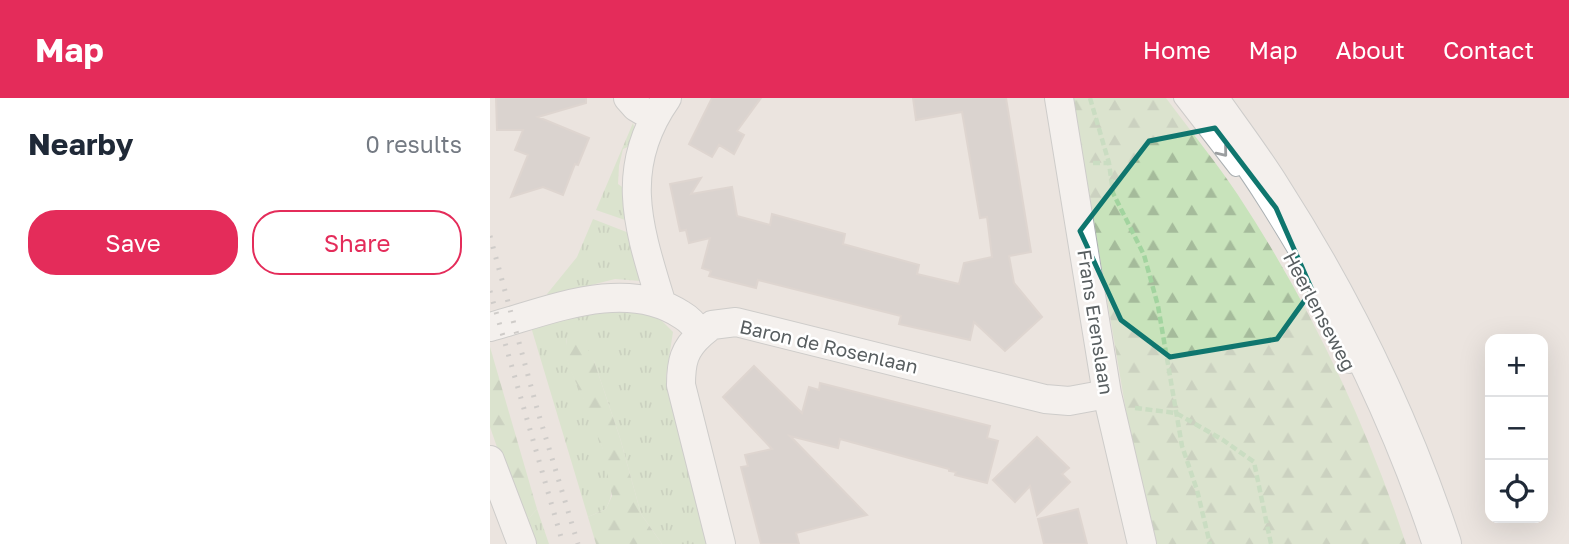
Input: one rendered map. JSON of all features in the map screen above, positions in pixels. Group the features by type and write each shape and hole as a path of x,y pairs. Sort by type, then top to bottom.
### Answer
{"main road":[{"name":"Heerlenseweg","path":"1208,98 1272,190 1352,329 1394,422 1442,544"}],"street":[{"path":"628,98 636,107 660,108 644,137 639,159 636,200 645,250 662,305"},
{"name":"Frans Erenslaan","path":"1059,98 1108,401 1142,544"},
{"path":"490,327 597,299 629,298 662,305 684,315 701,334 685,352 681,366 681,385 721,544"},
{"name":"Baron de Rosenlaan","path":"701,334 712,326 736,322 1045,399 1108,401"},
{"path":"490,460 522,544"}],"lane":[{"path":"1181,98 1246,183"},
{"name":"Heerlenseweg","path":"1312,294 1356,381"}],"path":[{"path":"1090,98 1110,163 1113,193 1144,255 1158,306 1182,446 1197,490 1210,544"},
{"path":"1108,401 1176,413 1223,440 1254,462 1271,544"}],"highlighted area":[{"path":"1215,128 1276,208 1312,290 1277,339 1170,357 1121,320 1080,231 1149,141"}],"green space":[{"path":"1073,98 1166,98 1214,161 1289,278 1334,364 1373,453 1406,544 1157,544 1128,423"},
{"path":"633,123 635,131 630,146 623,149 619,166 618,184 625,189 625,220 596,210"},
{"path":"593,219 629,233 641,281 615,279 548,296 577,257"},
{"path":"614,309 657,316 673,332 666,377 710,544 662,544 641,514 620,438 594,361 567,337 566,353 570,367 596,430 610,482 611,496 606,509 588,517 531,327"},
{"path":"567,337 584,342 594,361 620,438 641,514 662,544 596,544 588,517 606,509 612,496 602,447 565,353"},
{"path":"490,347 537,509 530,517 522,519 490,427"},
{"path":"537,509 549,544 531,544 522,519 530,517"}],"building":[{"path":"496,98 586,98 586,103 538,117 589,138 563,195 543,187 511,197 528,155 515,150 523,130 497,130"},
{"path":"712,98 761,98 737,131 744,135 734,154 719,145 712,157 689,144"},
{"path":"913,98 1006,98 1031,252 1009,256 1014,283 1042,317 1005,351 974,322 970,340 899,324 901,316 758,280 756,288 709,276 711,271 702,268 710,238 689,243 686,230 680,231 670,184 701,178 691,194 732,187 737,216 770,225 772,214 845,234 843,244 919,265 917,274 959,284 964,263 992,257 987,217 980,218 962,112 916,120"},
{"path":"754,366 802,413 809,387 819,390 820,383 990,426 987,438 998,441 987,483 955,475 956,472 949,469 840,439 838,448 790,436 867,515 796,533 799,544 761,544 741,467 748,466 745,455 772,449 723,397"},
{"path":"1037,437 1069,468 1062,474 1070,482 1037,515 1030,486 1015,502 993,480"},
{"path":"1078,509 1087,544 1044,544 1038,519"}],"railway":[{"path":"490,236 538,412 578,544"},
{"path":"490,291 563,544"}]}
